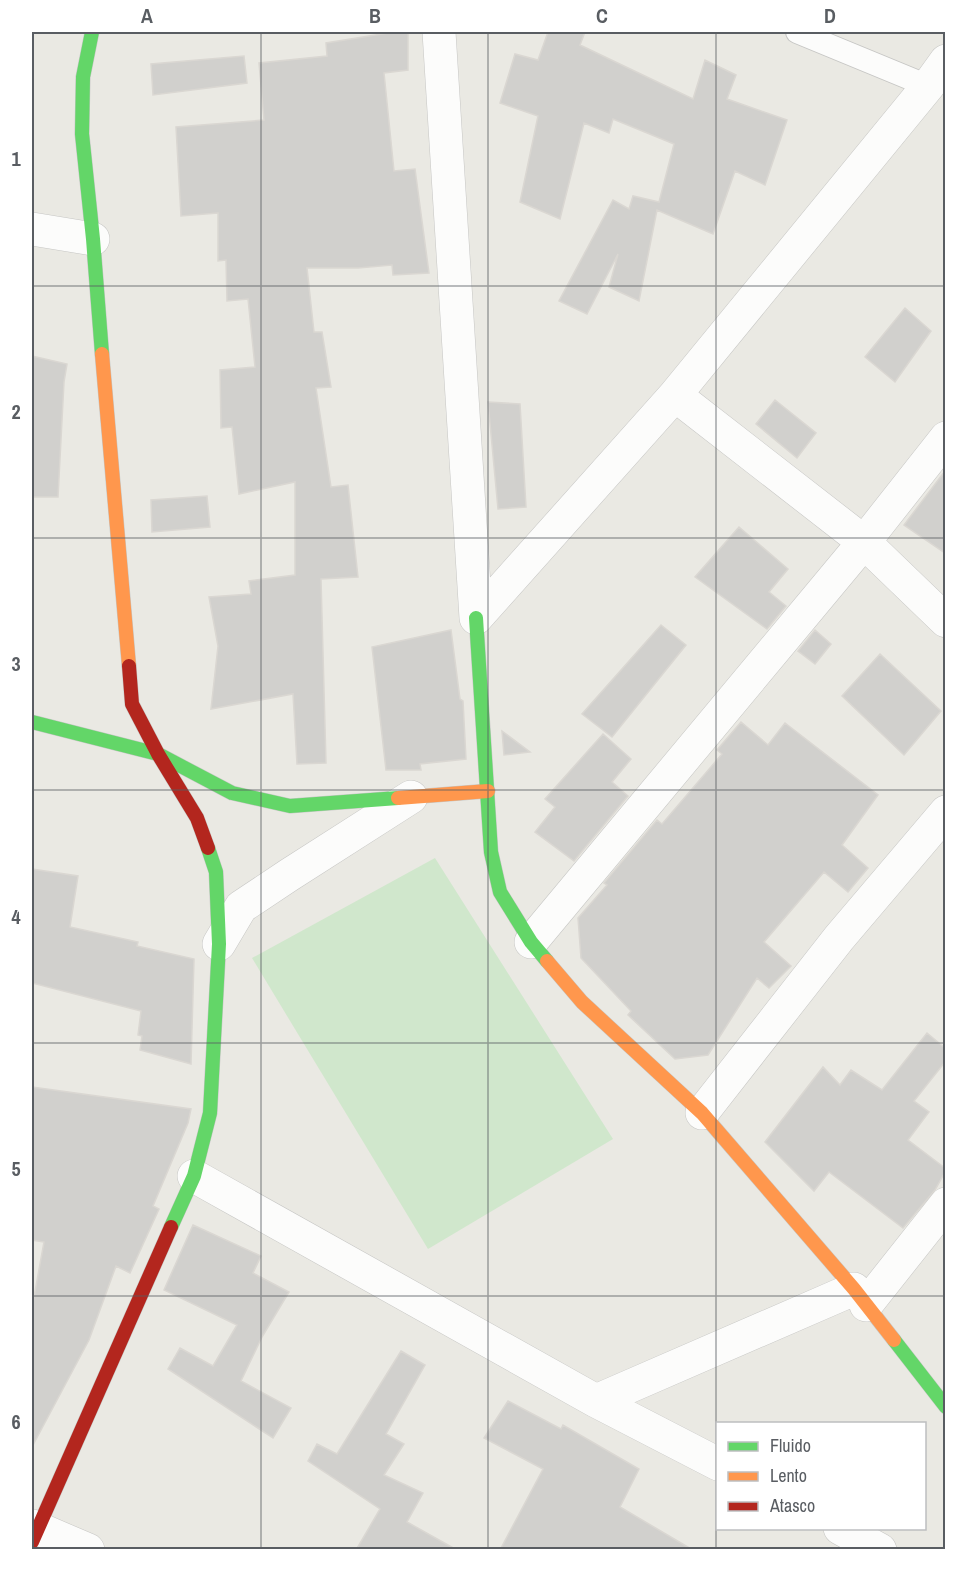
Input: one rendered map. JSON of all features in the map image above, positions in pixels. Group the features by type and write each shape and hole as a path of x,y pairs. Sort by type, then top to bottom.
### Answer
{"street":[{"path":"88,1550 33,1531 194,1176 210,1113 219,944 216,872 197,818 158,754 132,704 93,239 81,134 83,77 92,32"},
{"path":"439,32 491,852 500,892 531,942 582,1002 702,1113 860,1297 945,1407"},
{"path":"476,618 675,395 937,74"},
{"path":"32,229 93,239"},
{"path":"675,395 864,542 945,621"},
{"path":"531,942 864,542 945,438"},
{"path":"32,722 158,754 232,793 290,806 488,790"},
{"path":"219,944 241,908 411,797"},
{"path":"702,1113 839,938 945,812"},
{"path":"194,1176 596,1401 716,1463"},
{"path":"596,1401 860,1297 945,1204"},
{"path":"844,1530 880,1550"}],"lane":[{"path":"797,32 937,74"}],"green space":[{"path":"435,858 613,1139 428,1249 252,958"}],"building":[{"path":"394,32 408,32 408,70 384,73 394,171 415,169 429,273 393,275 392,265 307,268 314,332 322,332 331,387 316,388 331,487 348,485 358,577 321,579 326,763 297,764 293,694 211,709 218,646 209,597 251,594 249,581 295,575 295,482 239,494 232,427 221,428 220,370 255,367 248,299 227,301 226,260 218,261 218,213 181,216 176,127 264,120 259,63 327,56 326,43"},
{"path":"548,32 585,32 580,45 693,99 705,60 736,75 727,99 787,120 765,185 735,171 713,234 657,210 639,301 609,287 618,254 587,314 559,301 613,200 629,209 633,196 659,202 674,144 613,119 609,133 584,123 560,219 520,202 538,116 500,103 515,54 538,60"},
{"path":"244,56 247,83 153,95 151,64"},
{"path":"905,308 931,331 895,382 865,357"},
{"path":"32,356 67,364 58,497 32,497"},
{"path":"775,400 816,433 797,458 756,424"},
{"path":"488,402 520,404 526,507 498,509"},
{"path":"945,471 945,553 904,525"},
{"path":"207,496 210,527 152,532 151,500"},
{"path":"739,527 788,569 769,592 786,606 767,629 695,577"},
{"path":"661,625 686,645 612,737 582,714"},
{"path":"451,630 460,699 463,701 466,759 420,764 421,770 386,770 372,647"},
{"path":"815,630 831,644 815,664 798,651"},
{"path":"880,654 941,711 904,755 842,696"},
{"path":"741,722 768,745 785,723 878,795 842,845 868,868 848,892 824,872 764,942 791,966 769,988 757,978 708,1055 675,1059 628,1015 631,1011 581,958 578,918 607,885 604,883 657,820 662,824 722,754 717,750"},
{"path":"502,731 530,752 504,755"},
{"path":"603,734 631,759 612,782 628,796 574,861 535,832 555,807 545,799"},
{"path":"32,869 78,876 70,927 138,942 137,946 194,959 191,1064 140,1050 142,1036 138,1035 141,1011 32,983"},
{"path":"927,1033 945,1048 945,1062 914,1101 929,1112 908,1140 945,1168 945,1172 935,1190 903,1228 829,1172 814,1191 765,1142 823,1067 840,1085 851,1070 882,1090"},
{"path":"32,1087 191,1109 188,1123 153,1206 159,1209 130,1273 116,1266 89,1340 32,1447 32,1308 44,1242 32,1240"},
{"path":"193,1225 261,1256 253,1273 289,1292 262,1337 241,1381 291,1408 273,1438 168,1369 180,1348 213,1366 237,1325 164,1290"},
{"path":"401,1351 425,1365 386,1434 404,1444 384,1475 423,1493 407,1522 457,1550 356,1550 380,1509 308,1461 317,1444 337,1454"},
{"path":"508,1401 561,1429 563,1425 639,1469 620,1507 693,1550 500,1550 543,1469 484,1438"}],"traffic: fast":[{"path":"92,32 83,77 82,134 102,354"},
{"path":"476,618 491,852 500,892 531,942 547,961"},
{"path":"32,722 158,754 232,793 290,806 398,798"},
{"path":"171,1227 194,1176 210,1113 219,944 216,872 208,848"},
{"path":"894,1340 946,1407"}],"traffic: slow":[{"path":"102,354 129,666"},
{"path":"398,798 488,791"},
{"path":"547,961 582,1002 702,1113 854,1289 894,1340"}],"traffic: jam":[{"path":"129,666 132,704 158,754 197,818 208,848"},
{"path":"32,1542 171,1227"}]}
